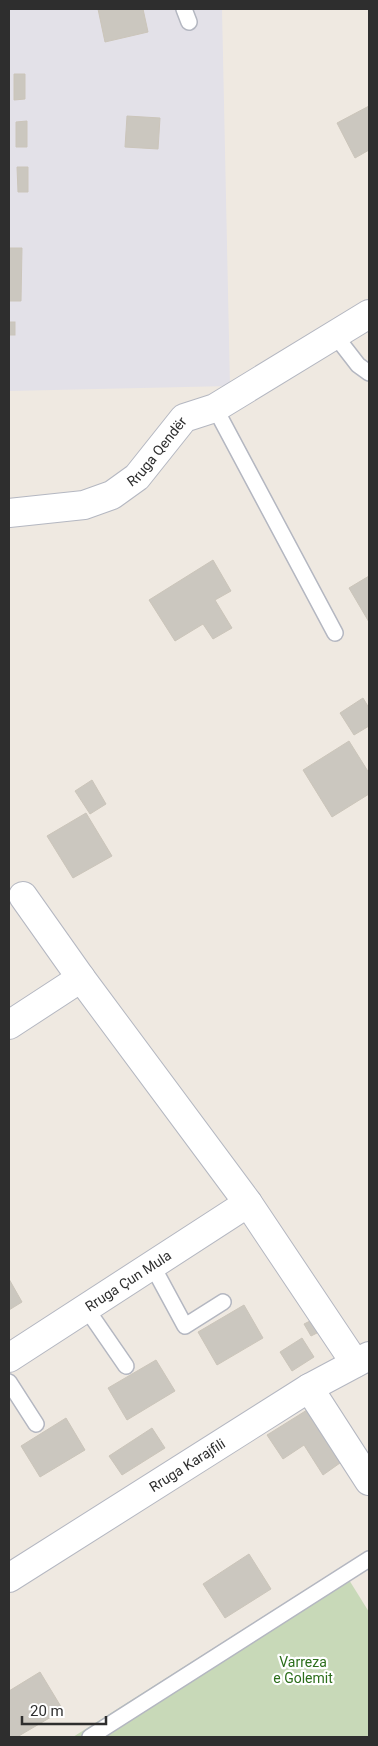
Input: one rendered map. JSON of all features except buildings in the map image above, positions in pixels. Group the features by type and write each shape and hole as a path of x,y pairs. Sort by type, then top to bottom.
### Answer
{"street":[{"name":"Rruga Qendër","path":"9,512 84,505 112,495 137,477 184,418 215,408 369,314"},
{"path":"23,896 81,978 362,1360"},
{"path":"9,1025 81,978"},
{"name":"Rruga Çun Mula","path":"9,1358 248,1203"},
{"name":"Rruga Karajfili","path":"9,1578 309,1388 362,1360"},
{"path":"309,1388 369,1481"}],"lane":[{"path":"334,334 358,365 369,373"},
{"path":"215,408 335,633"},
{"path":"152,1265 185,1326 222,1302"},
{"path":"86,1308 126,1366"},
{"path":"9,1382 36,1424"},
{"path":"90,1737 369,1559"}],"shaded area":[{"path":"9,9 222,9 230,386 9,391"}],"green space":[{"name":"Varreza e Golemit","path":"341,1567 369,1612 369,1737 73,1737"}]}
